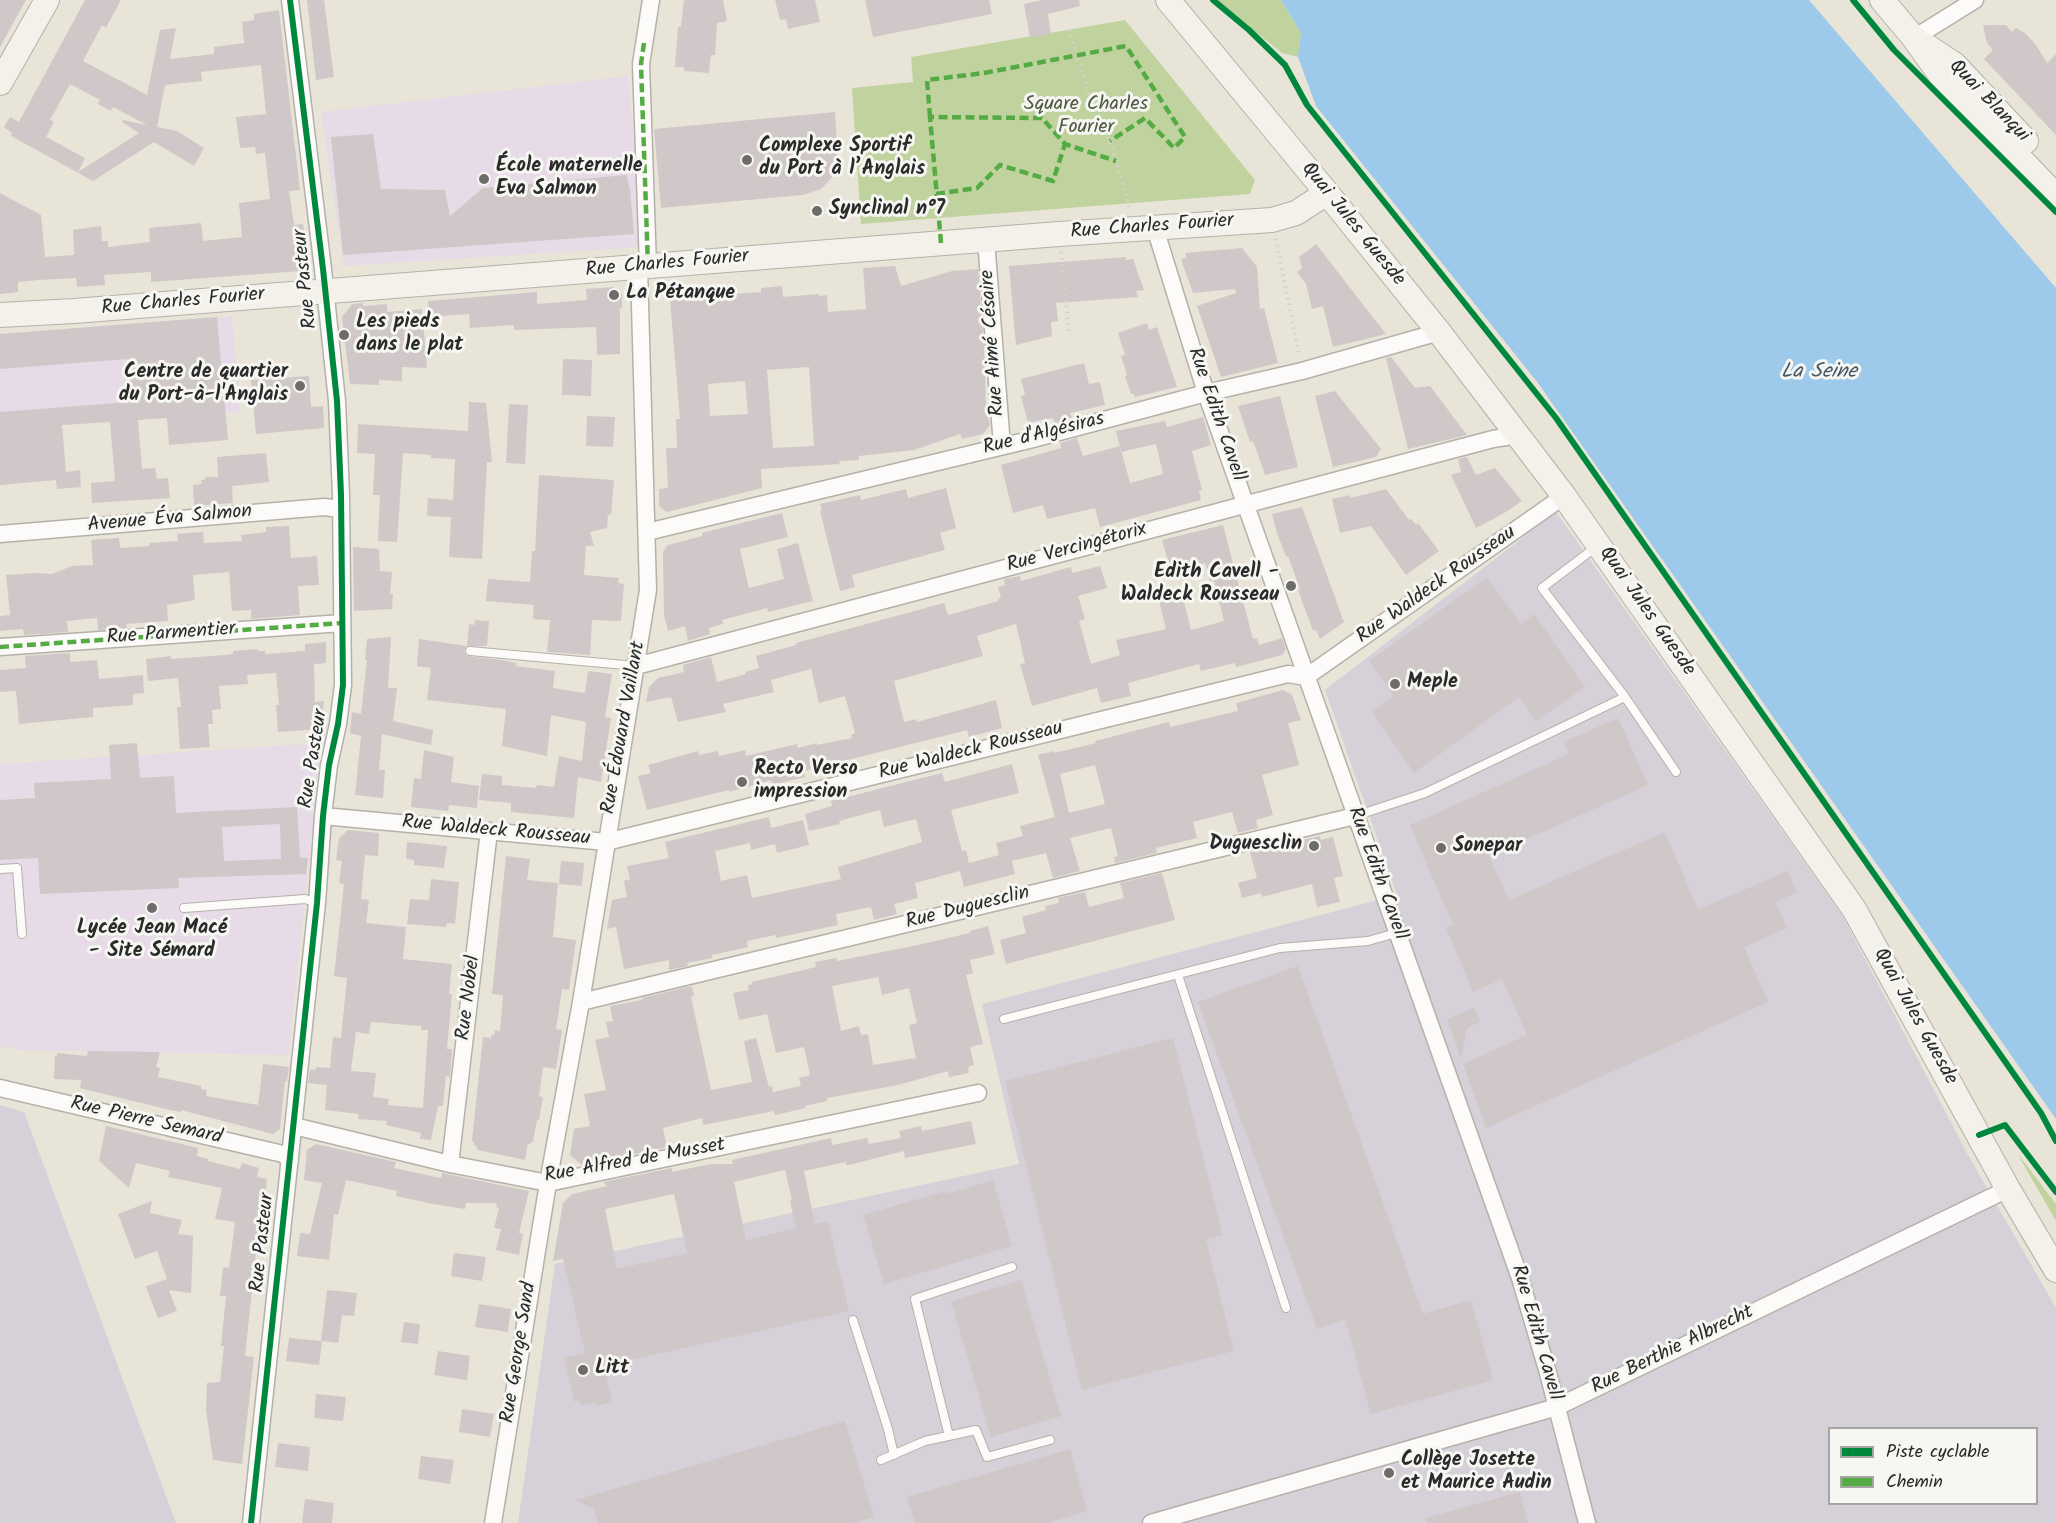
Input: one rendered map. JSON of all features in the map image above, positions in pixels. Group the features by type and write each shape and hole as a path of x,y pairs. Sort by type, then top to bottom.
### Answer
{"main road":[{"path":"0,83 47,0"},
{"name":"Quai Jules Guesde","path":"1168,0 1439,332 1518,435 1599,545 1854,909 2008,1189 2056,1270"},
{"name":"Quai Blanqui","path":"1882,0 1914,38 1941,76 2056,196"},
{"name":"Quai Blanqui","path":"1914,38 1954,64 2056,173"},
{"name":"Rue Charles Fourier","path":"0,315 1059,234 1272,220 1296,213 1327,193"}],"street":[{"name":"Rue Pasteur","path":"251,1523 317,903 323,816 343,685 337,401 326,291 290,0"},
{"name":"Rue Édouard Vaillant","path":"548,1183 581,1002 648,590 641,64 651,0"},
{"path":"1914,38 1975,0"},
{"name":"Rue Edith Cavell","path":"1146,229 1520,1278 1587,1523"},
{"name":"Rue Aimé Césaire","path":"986,240 1002,446"},
{"name":"Rue d'Algésiras","path":"646,532 1302,371 1439,332"},
{"name":"Rue Vercingétorix","path":"636,666 1493,439 1518,435"},
{"name":"Rue Waldeck Rousseau","path":"323,816 606,842 1288,674 1306,677 1564,496"},
{"name":"Avenue Éva Salmon","path":"0,534 324,507 341,509"},
{"name":"Rue Parmentier","path":"0,647 342,623"},
{"name":"Rue Duguesclin","path":"581,1002 1355,816"},
{"name":"Rue Nobel","path":"450,1164 489,831"},
{"name":"Rue Pierre Semard","path":"0,1088 275,1152 283,1154 290,1160"},
{"name":"Rue Alfred de Musset","path":"294,1126 450,1164 548,1183 978,1093"},
{"name":"Rue George Sand","path":"493,1523 548,1183"},
{"name":"Rue Berthie Albrecht","path":"1151,1523 1557,1407 2008,1189"}],"lane":[{"path":"1599,545 1542,588 1625,697 1676,772"},
{"path":"471,651 636,666"},
{"path":"1355,816 1425,793 1625,697"},
{"path":"0,869 17,868 22,933"},
{"path":"184,908 305,899 317,903"},
{"path":"1004,1019 1280,948 1368,940 1396,933"},
{"path":"1178,975 1287,1308"},
{"path":"949,1436 915,1299 1012,1267"},
{"path":"853,1320 888,1429 894,1455"},
{"path":"881,1460 925,1442 976,1430 987,1458 1050,1440"}],"path":[{"path":"1069,30 1091,99 1146,229"},
{"path":"1272,220 1302,371"},
{"path":"1059,234 1069,332"}],"shaded area":[{"name":"École maternelle Eva Salmon","path":"628,76 643,247 344,266 321,112"},
{"path":"232,316 240,412 0,430 0,334"},
{"path":"1556,512 1842,915 1968,1155 2056,1308 2056,1523 518,1523 555,1264 1019,1164 982,1004 1397,895 1325,690"},
{"name":"Lycée Jean Macé - Site Sémard","path":"322,743 288,1055 18,1050 0,1046 0,764"},
{"path":"0,1105 24,1112 176,1523 0,1523"}],"green space":[{"path":"1215,0 1281,0 1301,33 1298,57 1282,53"},
{"name":"Square Charles Fourier","path":"1125,20 1255,180 1250,194 861,224 852,88 913,82 911,57"},
{"path":"2017,1153 2056,1204 2056,1221"}],"water":[{"name":"La Seine","path":"1281,0 1809,0 2056,288 2056,1119 1538,383 1316,106 1298,57 1301,33"}],"building":[{"path":"0,0 26,0 0,47"},
{"path":"85,0 121,0 106,28 102,25 83,61 147,95 160,30 176,28 170,59 214,54 214,47 244,43 242,22 254,20 254,14 279,10 300,190 289,191 294,225 303,224 308,261 301,271 151,282 151,272 104,275 105,285 77,287 76,278 18,282 18,292 0,294 0,193 41,215 45,257 74,255 73,230 101,226 102,241 108,241 108,247 150,242 149,228 201,223 203,241 242,237 239,203 270,199 265,153 256,154 255,147 240,148 236,117 266,114 261,65 201,72 202,81 165,85 157,127 177,131 204,148 194,166 154,142 93,181 11,136 12,133 4,127 10,117 19,122","holes":["70,84 100,100 98,104 111,111 113,107 147,125 123,120 122,122 139,133 78,172 85,158 46,137 54,122 50,120"]},
{"path":"307,0 324,0 334,77 316,80"},
{"path":"684,0 723,0 727,21 717,23 715,55 711,55 709,73 684,71 684,67 675,67 678,27 681,27"},
{"path":"775,0 815,0 820,22 788,29 786,19 780,20"},
{"path":"865,0 989,0 992,14 873,37"},
{"path":"1042,0 1079,0 1080,6 1048,14 1051,34 1030,38 1024,4"},
{"path":"1983,25 2006,25 2012,32 2016,28 2025,33 2047,63 2056,54 2056,135 1984,59 1993,50 1987,43"},
{"name":"Complexe Sportif du Port à l’Anglais","path":"835,112 838,162 833,176 821,189 803,195 661,208 654,129"},
{"path":"373,134 381,189 445,190 450,216 483,188 626,175 630,189 634,234 343,255 331,137"},
{"path":"1316,244 1386,334 1333,347 1323,306 1312,309 1306,284 1297,272 1302,268 1299,257"},
{"path":"1242,248 1257,267 1260,309 1264,308 1278,363 1221,377 1197,306 1236,293 1235,289 1193,293 1181,259 1186,258 1186,253"},
{"path":"1126,257 1126,260 1133,259 1144,290 1136,291 1138,297 1056,303 1058,321 1051,322 1052,336 1016,345 1009,266"},
{"path":"895,266 901,286 952,271 978,269 986,409 990,425 983,434 962,439 960,434 914,450 859,456 859,460 839,461 840,464 761,469 762,488 667,512 659,506 659,489 668,488 666,448 677,448 676,419 680,419 670,299 761,292 761,288 782,286 783,297 827,295 828,312 866,309 863,268","holes":["809,367 814,446 773,448 767,370","745,381 748,414 710,416 708,384"]},
{"path":"613,287 622,294 620,354 597,355 596,327 514,330 514,325 470,328 469,314 429,317 428,301 537,292 537,304 587,300 586,289"},
{"path":"363,303 363,306 387,304 387,312 422,309 427,368 402,367 402,381 379,380 379,385 350,384 342,317 352,304"},
{"path":"217,317 228,440 169,445 167,418 138,420 142,469 155,468 157,479 168,478 170,498 92,503 91,483 115,481 110,422 62,425 66,472 80,470 81,487 57,489 56,480 0,485 0,412 130,402 127,359 0,369 0,334"},
{"path":"1147,323 1149,330 1157,327 1177,387 1135,397 1131,394 1125,376 1127,375 1121,356 1125,355 1118,333"},
{"path":"1391,357 1415,388 1430,386 1467,435 1408,449 1386,358"},
{"path":"563,359 592,360 591,396 562,395"},
{"path":"1084,363 1089,384 1100,382 1105,405 1070,413 1072,418 1054,423 1053,418 1028,423 1021,396 1025,395 1021,379"},
{"path":"309,376 311,407 323,406 324,428 256,434 251,380"},
{"path":"1335,391 1381,449 1376,457 1333,467 1315,396"},
{"path":"1280,396 1298,467 1265,475 1253,441 1250,442 1238,406"},
{"path":"469,402 486,403 492,462 487,462 482,559 449,557 451,517 427,516 428,498 453,500 455,459 403,453 397,542 378,541 380,495 373,495 375,454 357,453 358,424 468,431"},
{"path":"509,404 528,405 525,464 506,463"},
{"path":"587,416 615,417 613,447 586,446"},
{"path":"1203,417 1211,445 1192,451 1202,490 1199,491 1201,500 1100,527 1095,508 1047,519 1043,505 1013,513 1001,465 1061,448 1060,443 1077,438 1083,456 1120,446 1116,431 1165,421 1167,427","holes":["1156,444 1163,474 1130,483 1122,452"]},
{"path":"266,453 269,482 232,486 233,503 194,506 193,485 202,484 201,480 206,479 205,477 218,477 217,457"},
{"path":"1467,457 1476,475 1495,468 1522,501 1476,528 1451,475 1461,472 1458,459"},
{"path":"539,475 614,480 611,515 608,514 607,528 590,532 594,546 586,546 584,575 619,578 618,583 624,584 621,621 592,620 590,655 547,652 550,620 533,619 534,605 486,601 488,579 530,582 532,551 535,551"},
{"path":"946,488 956,528 940,533 945,550 852,575 855,587 840,591 820,504 860,495 861,500 906,489 908,498"},
{"path":"1386,489 1409,520 1411,519 1416,525 1418,523 1439,551 1406,575 1371,526 1340,533 1332,499 1350,495 1350,498"},
{"path":"1302,507 1344,622 1320,639 1316,630 1313,631 1272,514"},
{"path":"782,513 788,537 740,549 749,588 784,579 777,549 798,543 813,601 768,612 767,608 722,620 723,624 709,628 710,634 688,641 685,626 668,631 664,615 663,552 668,545 702,536 702,533"},
{"path":"1223,525 1253,639 1257,638 1259,645 1282,638 1286,649 1282,655 1236,667 1235,663 1201,671 1199,664 1128,683 1131,696 1101,703 1097,688 1032,706 1020,664 1025,663 1016,624 977,636 983,656 894,681 904,722 916,719 917,722 996,700 1002,728 969,737 967,730 804,771 805,777 772,785 771,780 647,810 638,776 651,773 648,765 698,751 699,755 718,751 719,756 745,750 746,756 797,744 798,748 852,738 851,735 855,733 845,696 819,703 811,669 771,680 774,692 723,704 726,712 678,722 671,697 646,702 649,687 658,678 684,672 683,665 711,657 717,682 759,668 756,656 796,645 796,643 944,603 948,615 998,601 1001,598 998,587 1005,585 1004,579 1020,576 1021,581 1071,567 1072,573 1100,566 1107,588 1078,596 1085,619 1079,621 1091,664 1120,655 1116,640 1166,629 1158,597 1181,590 1191,630 1224,621 1214,580 1210,581 1205,563 1171,571 1162,540"},
{"path":"289,526 291,558 317,556 319,585 298,586 300,615 251,619 251,610 232,611 229,572 193,575 195,600 167,605 168,621 126,624 127,628 98,630 97,618 67,621 68,632 24,635 23,629 0,631 0,616 10,615 6,575 52,574 72,566 93,565 91,540 119,538 120,548 149,546 149,543 178,541 177,534 203,532 204,543 242,541 241,535 266,532 266,527"},
{"path":"353,547 379,549 380,571 392,572 390,594 393,594 392,609 354,611"},
{"path":"1487,577 1521,624 1534,614 1585,687 1536,721 1519,697 1414,773 1372,712 1394,696 1369,661"},
{"path":"475,620 489,621 487,646 467,646 469,624 474,625"},
{"path":"391,637 388,688 397,688 393,721 433,730 431,745 382,734 379,770 385,770 383,798 355,795 361,736 350,733 352,712 361,714 367,639"},
{"path":"419,639 467,646 464,651 467,656 502,660 517,663 516,666 555,671 553,688 585,693 588,671 612,674 605,717 611,718 601,782 578,777 574,818 511,812 511,803 479,800 482,774 502,776 502,785 554,787 559,756 582,761 586,722 551,715 547,756 502,746 506,709 427,700 431,668 417,666"},
{"path":"326,642 326,663 314,664 315,702 324,701 321,729 278,732 276,705 279,705 276,673 247,675 248,684 219,686 221,709 212,710 213,724 208,724 210,747 180,749 177,707 181,707 178,678 148,681 146,659 225,655 233,654 233,651 257,649 265,651 266,654 305,651 305,644"},
{"path":"70,653 70,662 97,660 99,679 143,675 144,693 133,694 133,705 93,708 93,717 19,724 16,691 0,692 0,670 26,668 25,656"},
{"path":"1283,690 1292,695 1301,720 1288,723 1299,765 1262,775 1273,815 1256,820 1258,828 1238,833 1232,812 1193,822 1197,838 1156,848 1157,853 1115,863 1114,857 1118,856 1111,828 1070,838 1080,871 1053,878 1046,853 1012,861 1015,874 964,887 960,871 915,883 918,898 894,904 897,914 874,920 871,907 836,914 838,925 776,938 776,935 747,941 748,947 712,955 712,958 687,963 688,966 669,970 669,960 624,969 616,927 607,929 612,900 627,897 624,881 630,879 627,866 669,858 665,842 769,817 771,828 803,820 809,845 777,853 775,844 751,850 750,843 715,851 721,881 747,875 752,898 841,879 838,867 922,842 916,819 884,827 880,810 839,821 840,824 809,831 805,814 832,806 831,801 942,773 945,782 1012,764 1019,793 951,810 962,851 966,850 969,863 999,855 996,843 1023,836 1020,826 1055,817 1038,755 1096,743 1095,741 1169,722 1170,727 1238,711 1236,703","holes":["1095,765 1105,804 1069,813 1060,774"]},
{"path":"1618,718 1648,785 1489,856 1509,900 1665,832 1698,910 1787,871 1797,892 1776,902 1787,928 1744,947 1768,1002 1486,1128 1463,1064 1527,1035 1502,979 1473,992 1446,928 1453,925 1410,825 1569,754 1564,742"},
{"path":"137,743 140,778 174,776 176,813 297,807 300,858 308,858 306,874 178,878 179,888 40,894 38,858 0,860 0,800 35,798 34,783 111,779 109,745","holes":["280,824 281,859 224,861 222,827"]},
{"path":"424,750 454,757 451,782 479,786 477,808 449,805 448,811 411,807 414,778 421,779"},
{"path":"348,830 379,833 378,856 365,855 361,899 369,900 366,923 406,927 403,959 452,964 447,1049 452,1049 450,1077 446,1076 443,1106 438,1106 431,1140 420,1139 421,1133 386,1125 387,1121 358,1119 359,1114 325,1110 327,1085 308,1083 310,1069 330,1068 333,1037 341,1038 347,978 334,976 344,884 339,883 342,861 336,860 339,838","holes":["371,1022 421,1026 421,1030 428,1030 423,1108 388,1105 389,1099 373,1097 376,1073 351,1071 356,1032 369,1034"]},
{"path":"1320,836 1321,840 1333,837 1343,876 1334,878 1340,902 1317,907 1312,884 1262,897 1261,893 1242,898 1238,883 1257,878 1250,852"},
{"path":"407,842 447,846 444,868 414,865 414,860 406,859"},
{"path":"506,856 530,859 527,880 558,883 553,937 576,940 569,990 562,989 556,1029 562,1030 556,1069 543,1067 539,1096 543,1097 539,1120 537,1120 533,1141 527,1146 525,1160 478,1150 472,1140 483,1037 491,1038 495,1030 500,1031 503,995 492,994"},
{"path":"561,861 584,863 582,886 559,884"},
{"path":"1162,873 1175,920 1006,964 1000,940 1026,933 1022,917 1046,910 1045,906 1059,903 1058,898 1085,892 1089,907 1124,898 1120,883"},
{"path":"431,879 459,882 455,924 447,923 446,927 407,924 410,899 429,900"},
{"path":"988,926 995,954 970,960 973,973 966,975 983,1044 970,1047 974,1065 968,1067 969,1073 949,1077 948,1071 898,1085 827,1098 827,1101 805,1106 806,1108 775,1115 774,1111 703,1125 702,1118 663,1128 667,1147 582,1165 570,1155 574,1129 590,1126 584,1094 606,1090 595,1040 609,1037 606,1022 613,1021 610,1006 692,986 694,996 691,997 711,1090 752,1082 744,1041 756,1038 769,1087 772,1086 773,1092 801,1086 799,1078 810,1075 804,1047 776,1053 767,1014 739,1020 733,993 749,990 748,985 752,982 816,967 815,962 836,958 837,961 913,946 970,933 970,931","holes":["878,977 882,995 909,988 917,1023 909,1025 916,1058 873,1065 868,1034 861,1035 859,1026 841,1031 832,986"]},
{"path":"1298,966 1423,1314 1471,1300 1493,1380 1371,1414 1345,1319 1317,1329 1198,1002"},
{"path":"1474,1008 1480,1022 1467,1028 1461,1059 1447,1019"},
{"path":"1173,1038 1223,1235 1206,1239 1234,1351 1082,1390 1005,1081"},
{"path":"88,1051 160,1052 156,1067 160,1068 158,1077 201,1086 201,1089 207,1090 206,1096 258,1105 263,1064 289,1067 287,1081 285,1081 280,1129 273,1134 181,1110 181,1112 170,1110 80,1088 81,1080 54,1079 57,1053 87,1056"},
{"path":"971,1121 976,1144 905,1158 904,1151 849,1165 846,1165 846,1162 804,1171 815,1224 828,1221 849,1311 604,1366 612,1402 596,1406 595,1403 581,1406 579,1400 574,1402 564,1357 585,1353 563,1259 553,1261 563,1203 572,1194 607,1186 603,1182 672,1168 672,1172 711,1164 733,1164 732,1160 831,1138 832,1145 867,1138 869,1144 901,1138 899,1131 921,1126 922,1131","holes":["785,1170 796,1228 746,1240 734,1182","674,1194 687,1253 617,1269 605,1209"]},
{"path":"106,1126 198,1148 197,1156 208,1159 208,1161 240,1169 242,1163 259,1168 257,1177 267,1179 265,1197 262,1197 245,1356 254,1357 242,1464 213,1460 206,1410 207,1383 220,1382 226,1296 220,1296 223,1267 229,1268 235,1222 215,1219 222,1188 168,1177 170,1171 136,1163 129,1188 99,1161"},
{"path":"316,1144 396,1162 394,1168 441,1178 442,1173 529,1191 519,1233 523,1234 519,1255 496,1250 501,1229 494,1228 499,1208 496,1207 497,1203 466,1203 465,1209 396,1196 397,1191 346,1180 338,1215 334,1214 329,1260 297,1256 300,1233 310,1234 322,1183 304,1180 307,1150"},
{"path":"993,1180 1012,1246 884,1284 863,1215"},
{"path":"152,1201 150,1213 182,1220 178,1234 193,1236 191,1293 169,1290 177,1311 158,1318 146,1287 144,1287 167,1279 157,1251 135,1259 118,1214"},
{"path":"454,1253 486,1257 482,1281 451,1276"},
{"path":"1021,1280 1061,1416 991,1437 951,1301"},
{"path":"327,1290 357,1293 354,1316 342,1315 338,1343 322,1341 319,1365 286,1361 289,1338 321,1341"},
{"path":"479,1304 511,1309 508,1332 475,1327"},
{"path":"404,1322 420,1324 418,1344 401,1342"},
{"path":"438,1351 470,1356 467,1380 434,1375"},
{"path":"316,1394 346,1397 343,1421 314,1418"},
{"path":"462,1409 494,1414 490,1437 459,1432"},
{"path":"845,1421 874,1517 853,1523 598,1523 594,1509 576,1500"},
{"path":"278,1443 310,1447 308,1471 275,1467"},
{"path":"1070,1449 1087,1511 1047,1523 915,1523 907,1497"},
{"path":"421,1456 454,1460 450,1484 418,1479"},
{"path":"1520,1492 1528,1523 1427,1523 1426,1518"},
{"path":"305,1499 334,1503 332,1523 302,1523"}],"marked path":[{"path":"644,43 641,64 648,267"},
{"path":"930,117 927,80 984,73 1126,46 1185,137 1174,148 1145,118 1110,141"},
{"path":"941,243 930,117 1042,118 1065,144 1116,161"},
{"path":"936,194 977,188 1000,165 1053,181 1065,144"},
{"path":"0,647 342,623"}],"cycle path":[{"path":"251,1523 317,903 323,816 343,685 341,495 337,401 290,0"},
{"path":"1213,0 1249,30 1285,65 1307,105 1556,418 2041,1113 2056,1141"},
{"path":"1853,0 1894,50 2056,212"},
{"path":"1979,1135 2005,1125 2056,1192"}],"place":[{"name":"Complexe Sportif du Port à l’Anglais","path":"747,160"},
{"name":"École maternelle Eva Salmon","path":"484,179"},
{"name":"Synclinal n°7","path":"817,211"},
{"name":"La Pétanque","path":"614,295"},
{"name":"Les pieds dans le plat","path":"344,335"},
{"name":"Centre de quartier du Port-à-l'Anglais","path":"300,386"},
{"name":"Edith Cavell - Waldeck Rousseau","path":"1291,586"},
{"name":"Meple","path":"1395,684"},
{"name":"Recto Verso impression","path":"742,782"},
{"name":"Duguesclin","path":"1314,846"},
{"name":"Sonepar","path":"1441,848"},
{"name":"Lycée Jean Macé - Site Sémard","path":"152,908"},
{"name":"Litt","path":"583,1370"},
{"name":"Collège Josette et Maurice Audin","path":"1389,1473"}]}
